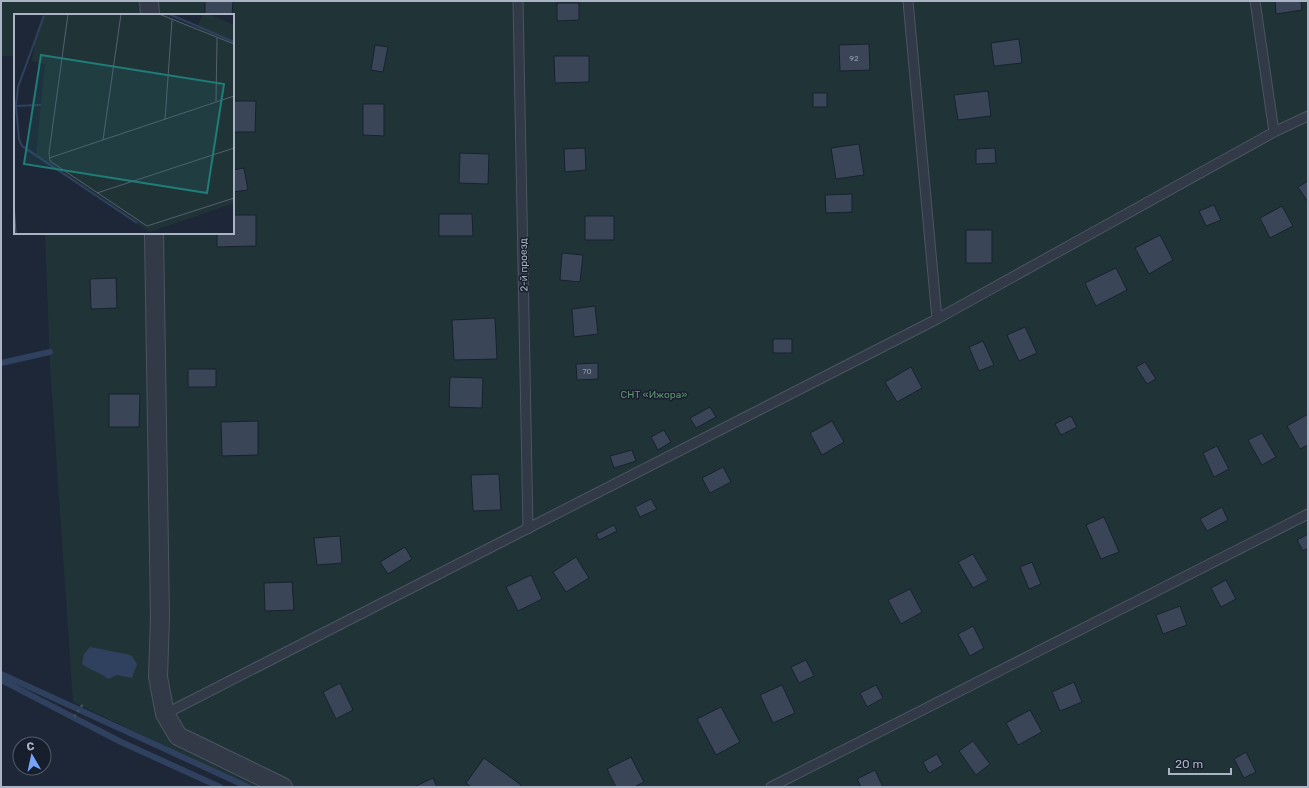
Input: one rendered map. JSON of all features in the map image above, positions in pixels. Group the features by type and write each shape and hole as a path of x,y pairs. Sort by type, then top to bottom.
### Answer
{"street":[{"path":"149,1 150,14"},
{"path":"154,234 160,617 158,677 165,714 178,736 283,787"}],"lane":[{"name":"2-й проезд","path":"518,1 528,529"},
{"path":"908,1 937,319"},
{"path":"1255,1 1274,132"},
{"path":"165,714 937,319 1274,132 1308,116"},
{"path":"771,787 1308,514"}],"path":[{"path":"74,717 83,704"}],"green space":[{"name":"СНТ «Ижора»","path":"1,1 1308,1 1308,787 251,787 73,702 50,365 45,234 234,234 234,14 14,14 14,56 1,56"}],"water":[{"path":"90,647 131,655 137,664 132,678 117,675 108,679 82,664 84,654"}],"building":[{"path":"205,1 233,1 232,14 205,14"},
{"path":"1275,1 1301,1 1302,10 1276,14"},
{"path":"557,3 579,3 579,20 557,21"},
{"path":"1019,39 1022,63 994,66 991,43"},
{"path":"869,44 870,70 840,71 839,45"},
{"path":"375,45 388,47 383,72 371,70"},
{"path":"554,56 589,56 589,82 555,83"},
{"path":"988,91 991,116 958,120 954,95"},
{"path":"813,93 827,93 827,107 813,107"},
{"path":"234,101 256,101 255,132 234,132"},
{"path":"363,104 384,104 384,136 363,135"},
{"path":"859,144 864,175 836,179 831,148"},
{"path":"585,148 586,170 565,172 564,149"},
{"path":"995,148 996,163 976,164 976,149"},
{"path":"460,153 489,154 488,184 459,183"},
{"path":"244,168 248,190 234,192 234,170"},
{"path":"1308,181 1308,202 1298,187"},
{"path":"852,194 852,212 826,213 825,195"},
{"path":"1214,205 1221,220 1206,226 1199,211"},
{"path":"1282,206 1293,226 1270,238 1260,218"},
{"path":"439,214 472,214 473,236 439,236"},
{"path":"234,215 256,215 256,246 217,247 217,234 234,234"},
{"path":"585,216 614,216 614,240 585,240"},
{"path":"966,230 992,230 992,263 966,263"},
{"path":"1160,235 1173,260 1149,274 1135,248"},
{"path":"562,253 583,255 580,282 560,280"},
{"path":"1116,268 1127,290 1096,306 1085,283"},
{"path":"116,278 117,308 91,309 90,279"},
{"path":"595,306 598,334 574,337 572,309"},
{"path":"495,318 497,359 454,360 452,320"},
{"path":"1025,327 1037,353 1019,361 1007,335"},
{"path":"773,339 792,339 792,353 773,353"},
{"path":"983,341 994,365 979,371 969,347"},
{"path":"1145,362 1156,379 1147,384 1136,367"},
{"path":"598,363 598,379 577,380 576,364"},
{"path":"911,367 922,388 897,402 885,382"},
{"path":"188,369 216,369 216,387 188,387"},
{"path":"450,377 483,378 482,408 449,407"},
{"path":"109,394 140,394 139,427 109,427"},
{"path":"710,407 716,417 696,428 690,418"},
{"path":"1308,414 1308,445 1300,449 1287,426"},
{"path":"1071,416 1077,427 1061,435 1055,424"},
{"path":"258,421 258,455 222,456 221,422"},
{"path":"832,421 844,442 822,455 810,433"},
{"path":"664,430 671,442 658,450 651,437"},
{"path":"1262,433 1276,457 1262,465 1248,440"},
{"path":"1217,446 1229,469 1214,477 1203,453"},
{"path":"632,450 636,461 614,468 610,456"},
{"path":"723,467 731,482 710,493 702,478"},
{"path":"499,474 501,510 473,511 471,475"},
{"path":"651,499 657,509 640,517 635,507"},
{"path":"1222,507 1228,520 1207,531 1200,519"},
{"path":"1104,517 1119,552 1101,559 1086,525"},
{"path":"614,525 617,531 599,540 596,534"},
{"path":"1308,534 1308,548 1303,551 1297,540"},
{"path":"340,536 342,563 317,565 314,538"},
{"path":"405,547 412,559 388,574 380,562"},
{"path":"973,554 988,580 973,588 958,562"},
{"path":"576,557 589,578 566,592 553,572"},
{"path":"1032,562 1041,584 1029,589 1020,567"},
{"path":"531,575 542,599 518,611 506,587"},
{"path":"1226,580 1236,599 1221,607 1211,588"},
{"path":"292,582 294,610 265,611 264,583"},
{"path":"910,589 922,612 901,624 888,600"},
{"path":"1180,606 1187,625 1163,634 1156,615"},
{"path":"973,626 984,648 970,656 958,634"},
{"path":"806,660 814,676 799,683 791,667"},
{"path":"1074,682 1082,702 1060,711 1052,692"},
{"path":"340,683 353,710 336,719 323,692"},
{"path":"782,685 795,713 773,723 760,695"},
{"path":"876,685 883,698 867,707 860,693"},
{"path":"721,707 740,742 716,755 697,719"},
{"path":"1030,710 1042,732 1018,745 1006,723"},
{"path":"973,741 990,764 976,775 959,751"},
{"path":"1246,752 1256,772 1244,778 1234,759"},
{"path":"937,754 943,765 929,773 923,762"},
{"path":"631,757 644,782 634,787 616,787 607,769"},
{"path":"484,758 521,785 520,787 471,787 466,783"},
{"path":"875,770 883,787 861,787 857,779"},
{"path":"433,778 437,787 414,787"}],"waterway":[{"path":"1,363 50,352"},
{"path":"1,674 248,787"},
{"path":"1,680 121,742 220,787"}]}
